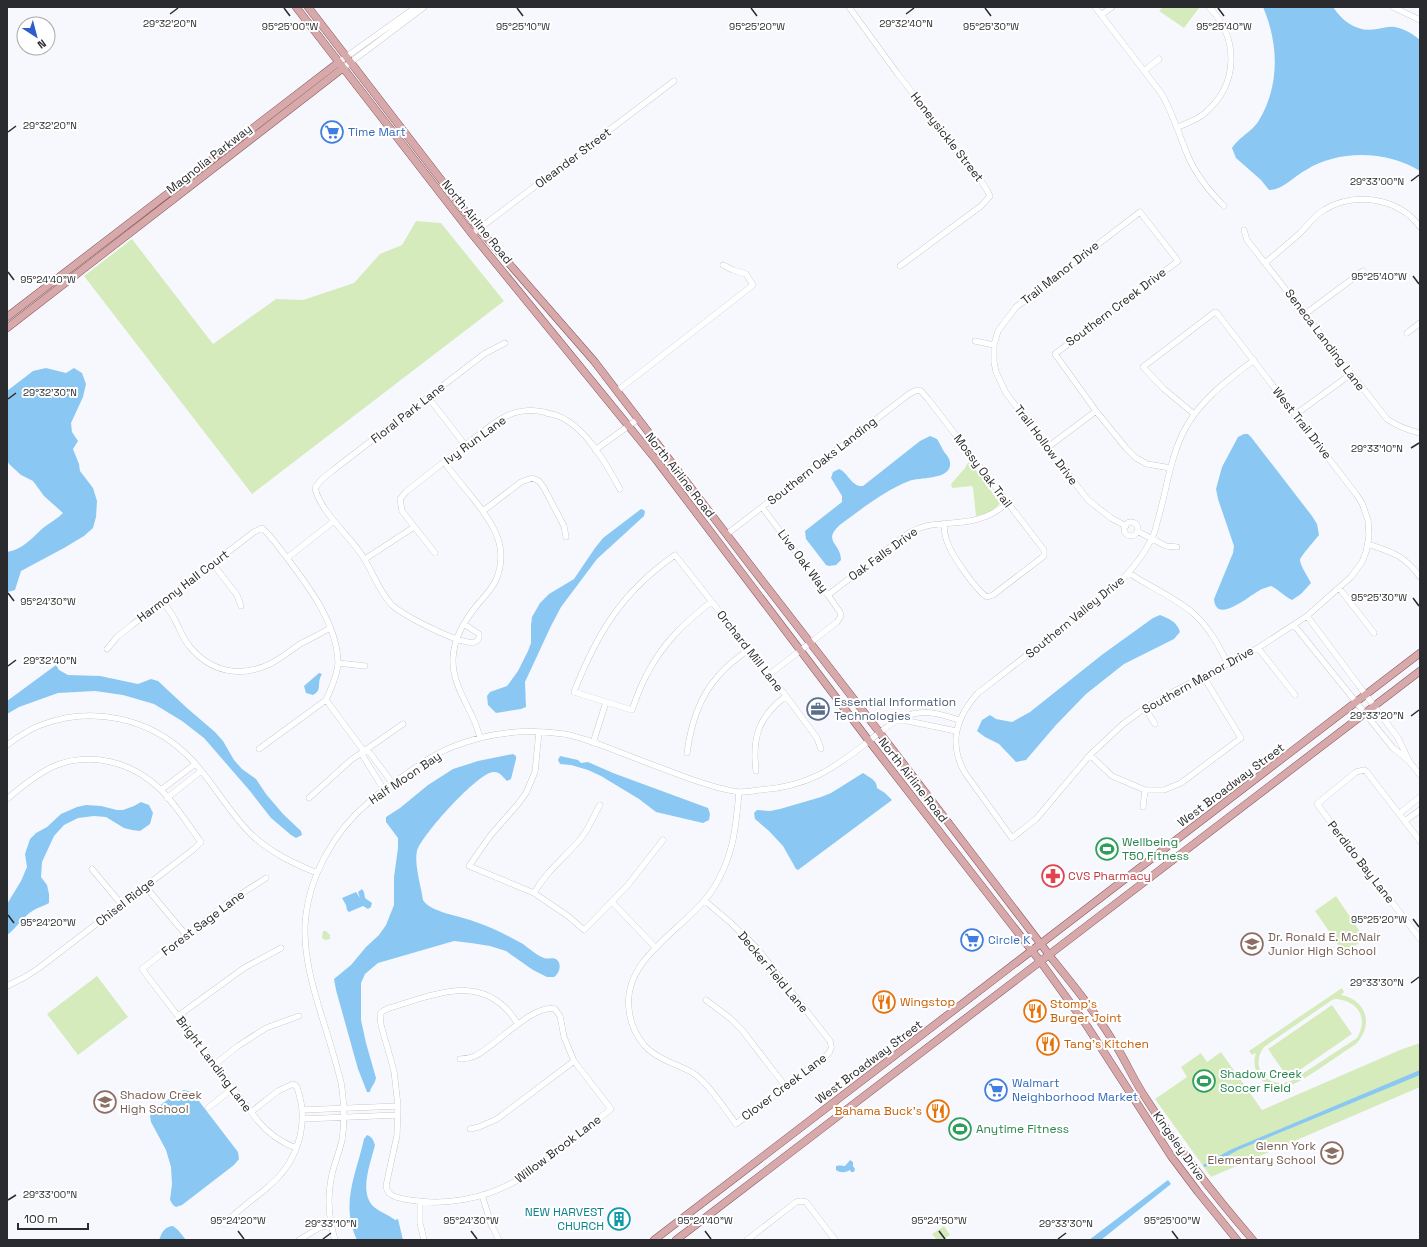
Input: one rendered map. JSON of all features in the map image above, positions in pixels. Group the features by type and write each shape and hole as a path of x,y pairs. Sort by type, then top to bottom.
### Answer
{"main road":[{"name":"North Airline Road","path":"296,7 472,234 657,461 869,741 1040,961"},
{"name":"North Airline Road","path":"308,7 479,229 594,361 1048,954"},
{"name":"Magnolia Parkway","path":"7,317 341,65"},
{"name":"Magnolia Parkway","path":"7,328 341,65"},
{"path":"122,229 127,235"},
{"path":"540,317 549,309"},
{"name":"West Broadway Street","path":"654,1240 1420,653"},
{"name":"West Broadway Street","path":"676,1240 1420,671"},
{"path":"935,827 946,819"},
{"path":"1089,923 1112,900 1113,894 1110,891"},
{"name":"Kingsley Drive","path":"1048,954 1076,988 1113,1041 1144,1096 1207,1186 1253,1240"},
{"name":"Kingsley Drive","path":"1040,961 1088,1026 1135,1102 1171,1156 1237,1240"},
{"path":"1135,1102 1144,1096"},
{"path":"1198,1192 1207,1186"}],"street":[{"name":"Magnolia Parkway","path":"341,65 416,7"},
{"name":"Magnolia Parkway","path":"348,59 424,7"},
{"name":"Honeysickle Street","path":"849,7 956,151 986,186 990,196 980,206 900,266"},
{"path":"1095,7 1144,71 1169,107 1188,156 1196,172 1204,184 1224,206"},
{"path":"1101,15 1112,7"},
{"path":"1178,127 1205,113 1224,91 1228,79 1232,61 1231,45 1224,28 1209,7"},
{"path":"1393,7 1420,20"},
{"path":"1144,71 1159,59"},
{"name":"Oleander Street","path":"472,234 674,81"},
{"path":"1266,263 1288,244 1316,215 1332,206 1346,202 1359,199 1376,200 1394,205 1408,214 1420,227"},
{"name":"Trail Manor Drive","path":"994,345 998,331 1016,307 1140,212 1178,261"},
{"name":"Seneca Landing Lane","path":"1244,230 1247,240 1387,419 1397,426 1420,433"},
{"name":"Southern Creek Drive","path":"1096,411 1055,354 1178,261"},
{"path":"617,391 753,285 746,274 723,265"},
{"path":"1305,314 1363,271"},
{"name":"West Trail Drive","path":"1194,414 1164,390 1143,367 1215,312 1296,414 1362,503 1368,520 1368,544"},
{"path":"1407,333 1420,323"},
{"path":"975,341 994,345"},
{"name":"Floral Park Lane","path":"334,521 316,494 315,488 317,484 326,475 484,354 505,343"},
{"name":"Trail Hollow Drive","path":"994,345 994,362 1000,381 1006,393 1088,500 1111,518 1126,526"},
{"name":"Southern Valley Drive","path":"1012,838 960,764 956,745 956,731 964,710 978,693 1109,592 1129,573 1152,539 1179,442 1194,414 1220,386 1254,360"},
{"path":"1296,414 1351,374"},
{"name":"Mossy Oak Trail","path":"918,390 922,391 1044,550 1044,556 993,596 987,597 979,590 952,552 945,534 944,523"},
{"name":"Southern Oaks Landing","path":"727,534 909,394 918,390"},
{"path":"428,397 465,445"},
{"name":"Ivy Run Lane","path":"414,527 402,511 400,499 406,492 465,445 498,421 513,413 525,411 540,412 559,416 572,424 583,434 595,450 609,469 620,489"},
{"path":"1048,447 1096,411 1136,458 1147,464 1171,468"},
{"path":"595,450 638,419"},
{"path":"444,462 494,526 501,552 500,567 496,580 464,624 457,639 453,657 454,675 459,691 474,719 480,738"},
{"path":"483,511 521,482 532,478 539,481 544,488 564,526 566,537"},
{"name":"Oak Falls Drive","path":"828,594 916,529 924,526 944,523 977,520 992,515 1008,503"},
{"name":"Live Oak Way","path":"762,507 840,612 841,616 837,622 810,642"},
{"path":"259,750 326,700 333,682 338,663 336,644 330,628 314,596 287,558 334,521 365,559 383,593 391,604 400,611 432,628 457,639 473,642 476,641 479,638 477,632 464,624"},
{"name":"Trail Hollow Drive","path":"1126,526 1129,523 1133,523 1138,527 1137,532"},
{"name":"Trail Hollow Drive","path":"1126,526 1126,532 1128,535 1133,535 1137,532"},
{"path":"365,559 414,527 435,553"},
{"name":"Harmony Hall Court","path":"107,649 117,637 132,625 254,532 262,528 287,558"},
{"name":"Trail Hollow Drive","path":"1137,532 1166,546 1177,547"},
{"path":"1368,544 1398,555 1405,560 1420,577"},
{"name":"Southern Manor Drive","path":"1012,838 1036,819 1108,736 1145,708 1258,648 1307,616 1351,577 1362,562 1368,544"},
{"name":"Orchard Mill Lane","path":"606,702 574,692 586,662 610,619 632,591 644,579 675,555 770,674 817,738 821,749"},
{"path":"212,564 237,595 241,606"},
{"path":"1129,573 1194,613 1209,630 1228,664"},
{"path":"1340,588 1374,633"},
{"path":"163,602 172,613 184,639 191,648 210,663 221,669 233,672 243,672 271,664 330,628"},
{"path":"593,743 606,702 632,710 646,676 663,649 680,627 711,602"},
{"path":"1307,616 1373,707 1398,738 1409,761 1420,776"},
{"path":"1294,625 1393,748 1409,761"},
{"path":"770,674 810,642"},
{"path":"1258,648 1295,695"},
{"path":"687,753 689,737 694,719 703,697 719,674 749,649"},
{"path":"338,663 365,666"},
{"path":"1090,755 1112,776 1145,790 1164,790 1181,783 1241,738 1203,676"},
{"path":"756,771 754,744 759,730 772,708 786,696"},
{"path":"326,700 363,750 370,753 393,784"},
{"path":"1145,708 1156,724"},
{"name":"Half Moon Bay","path":"335,1240 330,1225 329,1206 331,1179 342,1140 344,1117 341,1082 311,982 305,950 305,923 307,908 317,873 333,842 348,823 369,802 425,762 445,751 480,738 510,733 539,732 565,734 707,785 740,792 779,789 812,779 839,765 904,716 920,712 938,714 959,720"},
{"path":"7,745 23,733 41,725 65,718 85,715 106,716 130,721 157,733 177,746 195,764 237,817 259,841 284,859 317,873"},
{"path":"897,721 908,721 956,731"},
{"path":"309,798 363,750 403,724"},
{"path":"539,732 534,772 526,793 490,836 469,866 534,893 568,916 584,930 636,876 663,840"},
{"path":"363,750 363,756 384,790"},
{"path":"7,799 34,778 52,767 71,761 85,759 108,761 126,766 137,771 162,790 167,798 201,771"},
{"path":"162,790 195,764"},
{"name":"Perdido Bay Lane","path":"1400,813 1369,773 1364,770 1356,772 1317,804 1420,939"},
{"path":"1143,808 1145,790"},
{"path":"612,902 656,948 705,901 718,880 730,854 736,826 740,792"},
{"name":"Chisel Ridge","path":"7,986 35,971 122,905 201,842 167,798"},
{"path":"1420,798 1400,813 1420,841"},
{"path":"534,893 540,882 583,835 600,804"},
{"path":"1405,821 1420,810"},
{"path":"92,869 122,905"},
{"name":"Forest Sage Lane","path":"142,969 230,901 266,878"},
{"path":"145,886 186,935"},
{"name":"Decker Field Lane","path":"705,901 732,923 770,964 830,1041 831,1049"},
{"path":"178,1016 244,968 281,948"},
{"name":"Clover Creek Lane","path":"656,948 638,968 631,984 628,1005 632,1022 644,1045 658,1056 698,1077 707,1086 736,1124 827,1055 831,1049"},
{"name":"Bright Landing Lane","path":"142,969 250,1112 271,1136 280,1142 296,1148"},
{"path":"302,1119 398,1115 394,1071 381,1025 380,1014 389,1008 445,992 467,990 486,995 494,999 502,1005 518,1024"},
{"path":"706,1000 731,1019 742,1030 786,1087"},
{"path":"460,1059 467,1058 481,1052 518,1024 542,1010 549,1008 555,1010 560,1016 564,1037 574,1061 497,1119 479,1127 470,1129"},
{"path":"214,1065 238,1046 266,1028 299,1016"},
{"name":"Willow Brook Lane","path":"398,1115 394,1151 386,1186 388,1192 393,1196 420,1202 458,1200 482,1195 502,1188 521,1178 611,1108 574,1061"},
{"path":"224,1224 275,1180 288,1165 300,1138 302,1110 297,1087 293,1084 278,1091 250,1112"},
{"path":"208,1108 232,1089"},
{"path":"302,1110 398,1106"},
{"path":"482,1195 491,1224 499,1240"},
{"path":"747,1240 796,1202 801,1201 806,1202 835,1240"},
{"path":"420,1202 420,1223 424,1240"},
{"path":"299,1240 319,1228 330,1225"},
{"path":"755,1234 759,1240"}],"green space":[{"path":"1163,7 1199,8 1184,28 1159,11"},
{"path":"416,221 441,223 504,301 252,494 84,276 132,239 213,344 276,299 303,300 354,283 380,254 402,245"},
{"path":"969,461 1000,503 993,510 976,516 972,486 952,488 951,484"},
{"path":"1336,896 1365,939 1344,953 1315,911"},
{"path":"323,931 326,931 330,935 330,939 325,940 322,938"},
{"path":"97,976 128,1017 78,1055 47,1014"},
{"path":"1342,988 1344,992 1341,995 1357,1002 1365,1014 1365,1029 1362,1037 1356,1044 1308,1076 1289,1086 1276,1088 1263,1081 1256,1070 1254,1063 1256,1053 1252,1055 1249,1051","holes":["1332,1000 1344,1000 1355,1007 1361,1017 1362,1024 1357,1038 1293,1080 1284,1083 1277,1083 1264,1076 1260,1070 1259,1063 1260,1055 1264,1047"]},
{"path":"1332,1005 1352,1034 1288,1078 1268,1049"},
{"path":"1420,1043 1420,1087 1211,1177 1155,1099 1187,1077 1181,1067 1201,1053 1207,1062 1221,1052 1262,1110 1400,1050"},
{"path":"944,1226 950,1235 943,1240 937,1240 932,1234"}],"water":[{"path":"1263,7 1333,7 1346,22 1357,28 1370,30 1395,27 1409,32 1420,40 1420,171 1393,159 1363,155 1348,156 1334,158 1319,163 1279,188 1269,190 1261,180 1236,158 1232,148 1258,122 1265,109 1273,80 1275,65 1274,50 1272,36"},
{"path":"46,368 66,373 74,368 82,373 86,384 83,397 71,423 72,432 78,441 73,449 80,471 93,488 97,501 96,517 93,528 84,536 21,571 15,590 8,592 7,552 22,546 63,513 44,496 33,481 21,475 9,464 7,460 7,391 33,371"},
{"path":"1248,434 1251,437 1312,516 1317,524 1319,535 1300,560 1311,583 1301,594 1292,600 1271,586 1262,589 1235,606 1221,610 1216,607 1214,599 1233,553 1234,546 1216,489 1222,467 1238,437"},
{"path":"930,436 937,439 949,459 950,466 948,470 939,476 909,481 900,485 874,500 841,524 835,530 832,538 840,554 841,560 836,565 826,565 806,539 805,531 842,502 842,496 831,478 833,472 839,469 855,484 863,486 920,441"},
{"path":"641,509 645,512 644,516 597,559 561,607 525,682 526,707 496,713 488,705 487,696 490,692 507,686 518,671 531,643 532,617 540,603 549,594 574,579 603,538"},
{"path":"1160,615 1175,623 1177,626 1180,632 1174,639 1124,664 1086,694 1056,725 1026,760 1016,762 999,744 977,731 982,720 990,715 996,719 1012,722 1030,712 1103,654 1153,618"},
{"path":"56,665 59,670 68,675 100,676 138,684 151,679 158,681 215,732 223,741 234,760 242,769 256,779 266,794 283,814 301,831 302,835 296,838 271,818 250,791 204,738 182,721 154,704 123,695 95,691 58,693 19,707 7,714 7,701"},
{"path":"319,673 322,674 319,681 318,691 313,695 306,693 304,686"},
{"path":"513,754 516,756 516,759 511,779 507,781 496,772 487,774 476,782 451,806 421,843 417,851 416,862 423,900 438,911 473,921 499,931 523,944 541,957 553,958 559,963 559,970 554,977 547,977 533,970 506,951 490,946 454,941 378,963 365,974 361,983 361,1020 376,1078 370,1092 367,1092 358,1069 334,979 351,965 366,947 379,935 386,925 394,905 394,877 398,838 386,822 386,817 400,808 428,785 453,769 478,761"},
{"path":"560,756 578,760 581,763 588,762 613,773 708,808 710,814 709,820 703,823 656,812 639,799 601,776 571,765 560,764 558,760"},
{"path":"863,773 872,779 876,783 877,788 892,800 798,870 783,846 755,819 754,813 757,810 770,811 780,809 821,797 831,793"},
{"path":"141,802 149,805 153,813 150,824 140,831 124,828 106,817 94,816 78,818 64,825 54,836 42,862 41,877 47,885 49,903 30,913 7,935 7,904 21,881 27,867 25,854 30,839 36,833 47,827 61,814 77,807 86,805 123,810"},
{"path":"362,889 365,898 372,903 371,907 368,909 363,906 349,912 342,898 356,892 360,898 358,892"},
{"path":"1420,1070 1420,1075 1238,1150 1211,1165 1204,1167 1203,1165 1230,1150"},
{"path":"184,1090 192,1092 238,1152 239,1159 234,1165 182,1205 176,1207 170,1200 172,1184 171,1167 166,1150 151,1122 150,1116 152,1111 177,1093"},
{"path":"367,1135 372,1138 375,1145 366,1186 369,1201 374,1207 390,1217 395,1220 398,1219 403,1240 357,1240 352,1227 350,1214 351,1190 364,1139"},
{"path":"850,1160 853,1162 855,1169 854,1172 851,1172 850,1170 841,1172 836,1170 836,1166 845,1166"},
{"path":"1168,1180 1171,1184 1101,1240 1089,1240"},
{"path":"173,1226 186,1240 159,1240 167,1227"}],"place":[{"name":"Time Mart","path":"332,132"},
{"name":"Essential Information Technologies","path":"818,709"},
{"name":"Wellbeing T50 Fitness","path":"1107,849"},
{"name":"CVS Pharmacy","path":"1053,876"},
{"name":"Circle K","path":"972,940"},
{"name":"Dr. Ronald E. McNair Junior High School","path":"1252,944"},
{"name":"Wingstop","path":"884,1002"},
{"name":"Stomp's Burger Joint","path":"1035,1011"},
{"name":"Tang's Kitchen","path":"1048,1044"},
{"name":"Shadow Creek Soccer Field","path":"1204,1081"},
{"name":"Walmart Neighborhood Market","path":"996,1090"},
{"name":"Shadow Creek High School","path":"105,1102"},
{"name":"Bahama Buck's","path":"938,1111"},
{"name":"Anytime Fitness","path":"960,1129"},
{"name":"Glenn York Elementary School","path":"1332,1153"},
{"name":"NEW HARVEST CHURCH","path":"619,1219"}]}
